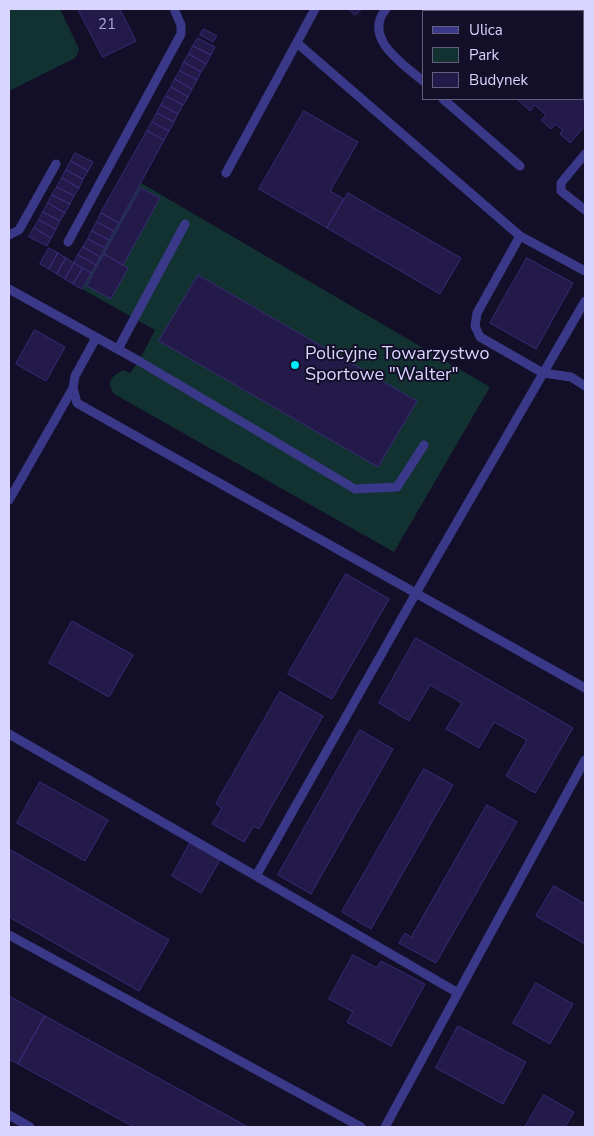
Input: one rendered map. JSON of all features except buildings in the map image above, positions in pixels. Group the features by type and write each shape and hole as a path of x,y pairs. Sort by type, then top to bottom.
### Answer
{"lane":[{"path":"68,242 181,34 181,25 174,9"},
{"path":"226,173 315,9"},
{"path":"386,9 378,28 381,40 389,52 422,80"},
{"path":"297,44 520,236 585,271"},
{"path":"444,100 520,166"},
{"path":"585,154 561,183 561,190 585,210"},
{"path":"9,235 19,230 56,164"},
{"path":"118,349 185,224"},
{"path":"520,236 478,313 474,326 480,337 543,373 571,377 585,386"},
{"path":"9,289 139,361 355,489 396,487 424,445"},
{"path":"256,876 416,593 585,301"},
{"path":"9,500 73,388 75,376 96,338"},
{"path":"73,388 77,402 91,411 585,688"},
{"path":"9,734 458,993"},
{"path":"385,1127 585,760"},
{"path":"9,935 361,1127"},
{"path":"9,1115 30,1127"}],"green space":[{"path":"9,9 60,9 79,49 75,58 9,91"},
{"name":"Policyjne Towarzystwo Sportowe \"Walter\"","path":"141,183 490,387 394,552 114,394 110,386 111,380 123,370 130,373 139,361 155,330 82,289"}],"place":[{"name":"Policyjne Towarzystwo Sportowe \"Walter\"","path":"295,365"}]}
